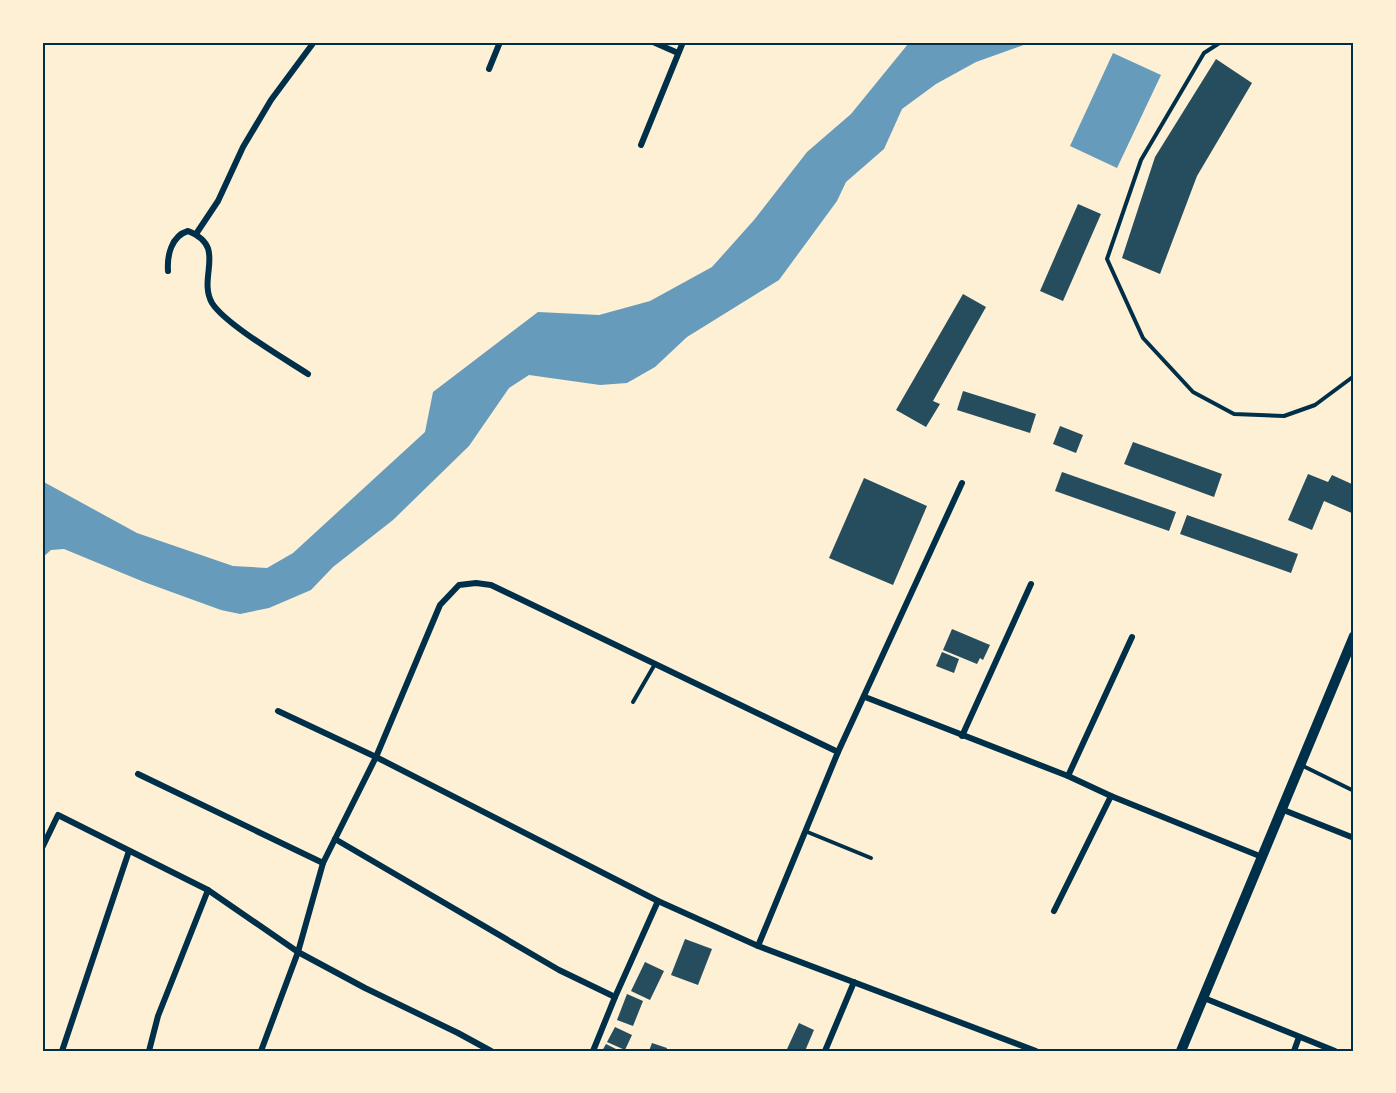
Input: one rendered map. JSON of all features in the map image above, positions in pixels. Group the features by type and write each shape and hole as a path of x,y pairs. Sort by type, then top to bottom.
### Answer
{"main road":[{"path":"1181,1051 1354,636"}],"street":[{"path":"195,234 218,201 243,147 272,100 314,42"},
{"path":"489,69 500,42"},
{"path":"653,42 678,53"},
{"path":"641,145 682,42"},
{"path":"168,271 169,251 180,234 188,231 195,234 208,246 210,257 208,288 213,304 230,320 308,374"},
{"path":"758,946 838,752 962,483"},
{"path":"261,1051 298,952 324,863 334,839 376,757 440,604 459,585 476,583 491,585 838,752"},
{"path":"962,736 1030,584"},
{"path":"1068,776 1132,637"},
{"path":"865,697 1068,776 1111,796 1262,857"},
{"path":"278,711 376,757 658,901 758,946 1036,1051"},
{"path":"138,774 324,863"},
{"path":"1054,911 1111,796"},
{"path":"1281,809 1354,838"},
{"path":"42,848 58,815 208,890 298,952 490,1051"},
{"path":"334,839 559,970 615,997"},
{"path":"62,1051 129,851"},
{"path":"149,1051 158,1016 208,890"},
{"path":"593,1051 658,901"},
{"path":"825,1051 854,982"},
{"path":"1204,998 1335,1051"},
{"path":"1294,1051 1299,1037"}],"lane":[{"path":"1221,42 1204,54 1141,160 1107,259 1143,338 1193,392 1234,414 1284,416 1315,405 1354,376"},
{"path":"633,702 655,664"},
{"path":"1300,764 1354,791"},
{"path":"804,831 871,858"}],"water":[{"path":"912,42 1032,42 976,62 936,84 902,109 884,149 846,182 837,201 779,280 687,337 655,367 627,383 600,385 529,375 509,388 469,446 393,520 333,567 311,590 269,608 240,614 221,610 144,582 64,549 51,550 42,558 42,481 137,533 233,566 267,568 293,553 425,432 433,392 538,312 599,315 650,301 712,267 754,220 807,152 851,114"},
{"path":"1113,53 1161,75 1117,168 1070,146"}],"building":[{"path":"1216,59 1252,83 1197,176 1160,274 1122,258 1155,157"},
{"path":"1078,204 1101,214 1063,301 1040,291"},
{"path":"963,294 986,307 933,401 940,404 926,427 896,410"},
{"path":"963,391 1036,414 1030,433 957,410"},
{"path":"1060,426 1083,435 1076,453 1053,444"},
{"path":"1133,442 1222,474 1214,497 1124,464"},
{"path":"1062,472 1176,512 1169,531 1055,491"},
{"path":"1308,474 1328,482 1332,475 1354,485 1354,514 1324,501 1312,530 1288,520"},
{"path":"864,478 927,506 893,585 829,558"},
{"path":"1187,515 1298,554 1291,573 1180,534"},
{"path":"952,629 990,645 983,660 980,658 977,664 943,650"},
{"path":"942,652 959,659 954,673 936,666"},
{"path":"685,939 712,949 698,985 671,975"},
{"path":"645,962 664,971 650,1000 631,991"},
{"path":"627,994 643,1001 633,1026 617,1020"},
{"path":"799,1023 814,1030 805,1051 791,1051 787,1049"},
{"path":"615,1027 632,1035 625,1050 607,1042"},
{"path":"652,1043 667,1048 666,1051 649,1051"},
{"path":"606,1044 620,1051 602,1051"}]}
